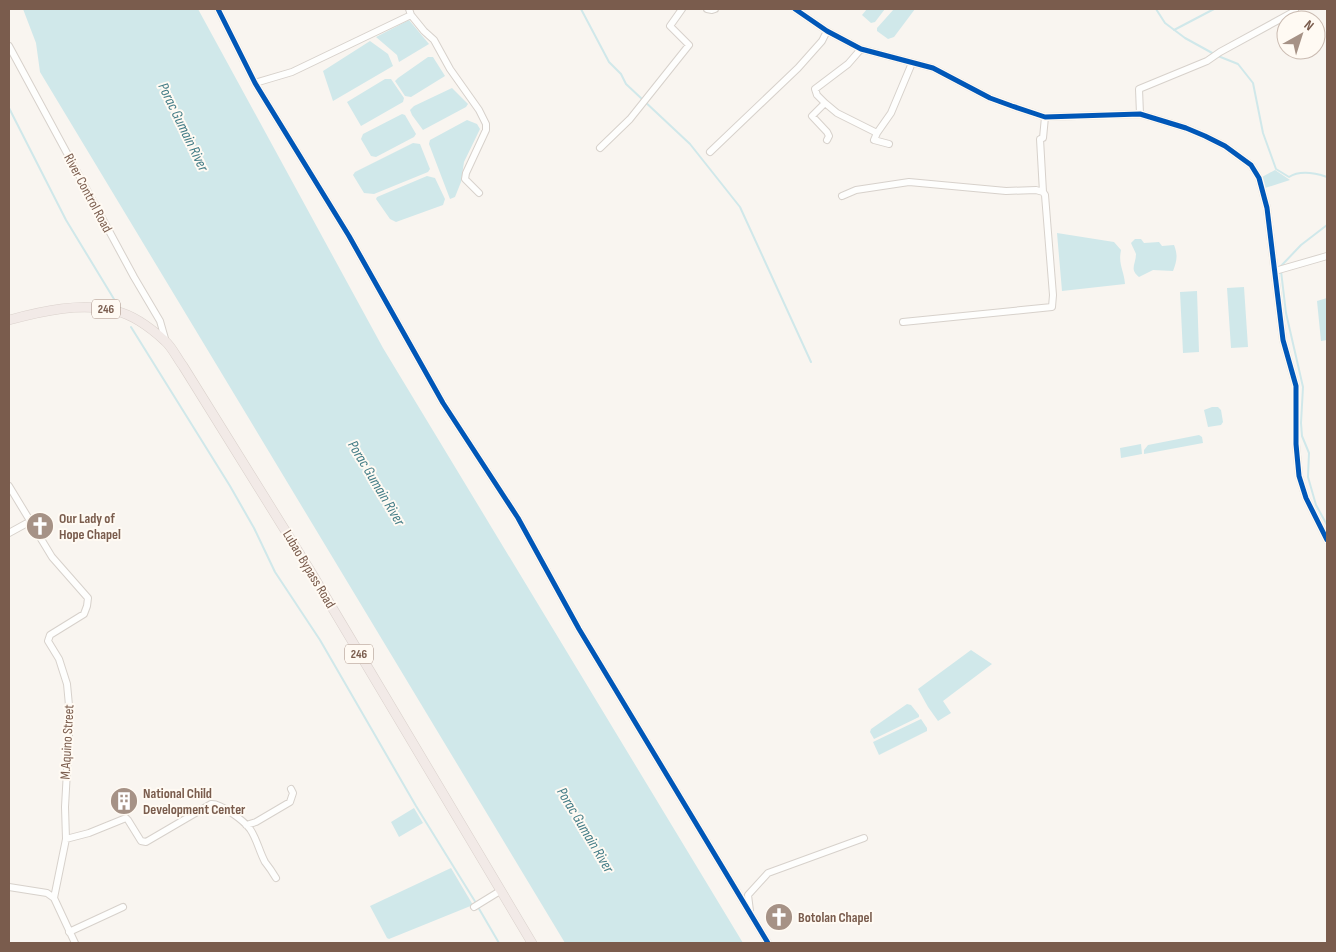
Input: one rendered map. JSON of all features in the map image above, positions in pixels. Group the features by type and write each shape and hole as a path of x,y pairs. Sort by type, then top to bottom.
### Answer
{"highway":[{"name":"Lubao Bypass Road","path":"9,320 73,308 107,310 127,315 166,342 183,366 311,572 532,943"}],"street":[{"path":"218,9 255,83 349,236 443,403 518,518 579,629 768,943"},
{"path":"600,148 630,120 689,45 670,26 682,9"},
{"path":"707,9 715,9"},
{"path":"796,9 827,31 861,49 933,68 990,98 1044,117 1140,114 1205,136 1225,146 1251,165 1260,178 1265,195 1283,340 1296,386 1296,444 1300,476 1306,498 1327,540"},
{"path":"1140,114 1139,88 1207,61 1297,9"},
{"path":"255,83 292,72 410,12 424,31 434,40 450,69 479,110 486,124 486,130 465,179 479,193"},
{"path":"710,152 798,68 822,40 827,31"},
{"name":"River Control Road","path":"9,46 134,277 160,321 166,342"},
{"path":"861,49 848,64 816,87 815,92 837,113 877,133"},
{"path":"889,144 874,140 891,113 912,63"},
{"path":"825,102 812,116 827,132 827,140"},
{"path":"903,322 1052,307 1053,295 1040,139 1043,138 1044,117"},
{"path":"842,196 856,190 912,182 1006,191 1036,190 1043,192"},
{"path":"1275,271 1327,256"},
{"name":"M.Aquino Street","path":"9,486 29,522 52,557 88,598 84,614 48,637 49,643 63,670 70,700 65,807 66,839 54,898"},
{"path":"9,533 29,522"},
{"path":"246,825 256,822 290,802 293,792 291,789"},
{"path":"66,839 88,833 126,818 141,841 146,842 214,804 223,807 251,830 265,861 276,878"},
{"path":"750,914 748,895 768,873 864,838"},
{"path":"9,887 47,893 54,898 75,943"},
{"path":"476,905 500,891"},
{"path":"69,932 123,907"}],"water":[{"name":"Porac Gumain River","path":"23,9 198,9 383,348 743,943 565,943 40,72 36,43"},
{"path":"867,9 885,9 875,22 871,23 862,15"},
{"path":"894,9 915,9 894,37 888,39 877,31 877,28"},
{"path":"409,20 429,44 399,62 397,55 376,37"},
{"path":"370,41 388,54 393,66 333,101 323,71"},
{"path":"428,57 433,57 445,76 411,97 405,96 395,81"},
{"path":"385,79 391,79 404,98 403,102 361,126 347,102"},
{"path":"452,88 468,104 466,107 423,130 410,110 414,106"},
{"path":"402,114 405,115 416,134 414,137 376,157 371,156 361,139 363,134"},
{"path":"467,120 477,124 480,129 464,162 461,182 455,197 450,199 429,144 430,140"},
{"path":"413,143 420,144 430,169 428,172 374,194 364,193 353,175 355,172"},
{"path":"1275,170 1290,180 1265,188 1262,177"},
{"path":"427,176 435,178 445,199 443,205 396,222 390,219 376,199 377,197"},
{"path":"1057,233 1114,242 1121,250 1121,264 1125,284 1062,291"},
{"path":"1135,239 1141,239 1144,243 1159,242 1162,246 1174,245 1176,258 1173,271 1153,270 1139,277 1134,271 1136,254 1131,243"},
{"path":"1244,287 1248,347 1231,348 1227,288"},
{"path":"1197,291 1199,352 1183,353 1180,292"},
{"path":"1327,298 1327,340 1321,341 1317,301"},
{"path":"1218,407 1221,410 1223,422 1221,425 1208,427 1204,410"},
{"path":"1199,435 1202,437 1203,443 1144,454 1144,450 1148,445"},
{"path":"1141,444 1142,454 1121,458 1120,448"},
{"path":"971,650 992,664 943,701 951,713 938,721 918,689"},
{"path":"907,704 911,705 919,717 874,739 870,732 871,729"},
{"path":"921,719 927,731 879,755 873,742"},
{"path":"414,808 423,823 399,837 391,822"},
{"path":"451,868 473,905 389,939 387,938 370,906"}],"waterway":[{"path":"581,9 609,62 621,74 626,84 690,144 740,207 811,362"},
{"path":"1156,9 1165,23 1185,38 1214,54"},
{"path":"1174,30 1214,9"},
{"path":"1218,56 1238,64 1253,83 1263,133 1276,169 1289,177 1298,173 1313,173 1327,177"},
{"path":"9,108 66,220 117,304"},
{"path":"1281,266 1301,245 1327,225"},
{"path":"1281,271 1286,313 1303,387 1301,423 1302,436 1309,453 1308,477 1316,505 1327,525"},
{"path":"131,327 230,486 254,528 275,572 320,640 416,806 476,903"},
{"path":"478,907 499,943"}],"cycle path":[{"path":"218,9 255,83 349,236 443,403 518,518 579,629 768,943"},
{"path":"795,9 827,31 861,49 933,68 990,98 1012,106 1045,117 1140,114 1205,136 1225,146 1251,165 1259,178 1267,208 1283,340 1296,386 1296,444 1299,476 1306,498 1327,540"}],"place":[{"name":"Our Lady of Hope Chapel","path":"40,526"},
{"name":"National Child Development Center","path":"124,801"},
{"name":"Botolan Chapel","path":"779,917"}]}
